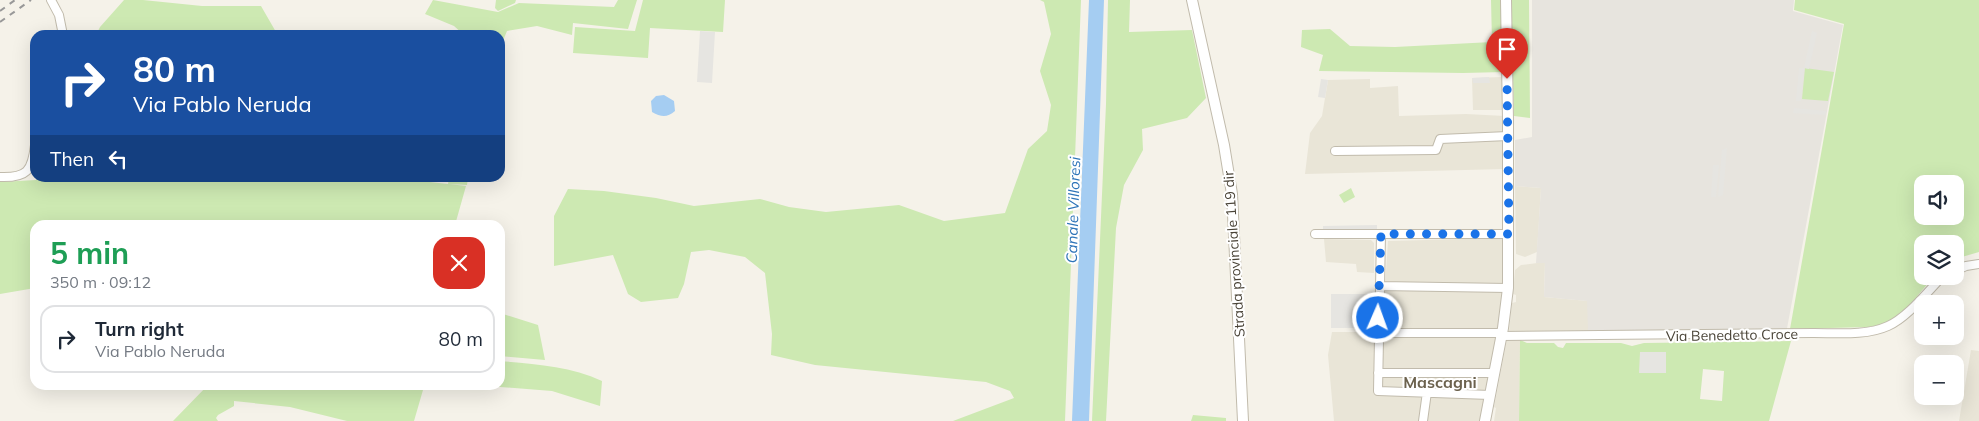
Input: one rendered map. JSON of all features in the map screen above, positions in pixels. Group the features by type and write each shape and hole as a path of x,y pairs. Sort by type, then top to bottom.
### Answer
{"street":[{"path":"51,0 61,19 62,30"},
{"name":"Strada provinciale 119 dir","path":"1192,0 1224,145 1232,194 1243,421"},
{"path":"1485,421 1502,334 1508,288 1506,0"},
{"path":"1335,151 1436,150 1440,139 1508,136"},
{"path":"0,178 16,177 30,168"},
{"path":"1315,234 1509,234"},
{"path":"1381,234 1378,391 1490,395"},
{"path":"1964,267 1979,264"},
{"name":"Via Benedetto Croce","path":"1379,333 1814,334 1858,332 1879,329 1899,319 1934,285"},
{"path":"1380,286 1508,288"},
{"path":"1378,373 1494,373"},
{"path":"1423,421 1427,392"}],"shaded area":[{"path":"1532,0 1794,0 1793,11 1843,25 1786,334 1588,332 1587,301 1544,297 1545,263 1536,263 1541,188 1515,186 1515,140 1532,137"},
{"path":"700,31 715,32 712,83 697,82"},
{"path":"1812,31 1817,33 1809,69 1804,68"},
{"path":"1799,68 1804,68 1801,101 1796,101"},
{"path":"1489,77 1490,83 1473,83 1472,78"},
{"path":"1502,77 1502,110 1473,110 1472,78"},
{"path":"1321,79 1328,80 1325,98 1318,97"},
{"path":"1370,79 1370,88 1398,86 1399,116 1466,114 1505,116 1505,169 1305,174 1310,133 1322,116 1328,80"},
{"path":"1794,108 1826,111 1825,115 1793,113"},
{"path":"1727,148 1723,195 1718,197 1722,150"},
{"path":"1713,165 1719,165 1716,197 1711,197"},
{"path":"1515,186 1541,188 1537,252 1525,257 1516,254"},
{"path":"1377,225 1377,231 1323,232 1323,226"},
{"path":"1504,238 1503,314 1480,421 1334,421 1328,355 1332,332 1382,332 1388,241"},
{"path":"1324,239 1371,240 1374,243 1374,273 1357,272 1356,264 1326,262"},
{"path":"1545,262 1544,297 1588,301 1588,332 1509,331 1512,303 1516,302 1516,295 1513,294 1515,270 1521,265"},
{"path":"1331,294 1372,294 1372,328 1331,328"},
{"path":"1507,339 1520,340 1519,421 1494,421 1496,408 1494,407"},
{"path":"1971,350 1979,351 1979,421 1959,421 1962,405 1964,405 1964,391"},
{"path":"1640,352 1666,352 1666,373 1639,373"}],"green space":[{"path":"124,0 143,0 202,6 261,6 275,30 98,30"},
{"path":"433,0 498,12 519,3 614,7 618,0 637,0 628,29 573,23 572,35 537,26 507,31 505,36 505,30 458,30 454,26 425,14"},
{"path":"496,0 516,0 515,3 498,11 495,8"},
{"path":"643,0 725,0 723,32 650,28 648,58 573,53 575,27 635,31"},
{"path":"1040,0 1081,0 1065,421 953,421 1014,398 1010,391 986,382 815,365 771,355 772,334 765,273 745,257 709,250 691,252 684,284 678,298 641,302 628,294 613,255 554,266 554,216 568,189 604,191 656,198 694,206 760,199 789,207 826,212 899,205 944,221 1005,213 1028,149 1047,131 1051,105 1040,71 1051,34 1044,2"},
{"path":"1108,0 1130,0 1129,32 1192,30 1206,98 1187,118 1142,129 1143,150 1124,185 1116,228 1106,421 1092,421 1106,104"},
{"path":"1491,0 1502,0 1504,72 1319,71 1323,55 1301,47 1302,30 1330,29 1350,46 1395,47 1492,42"},
{"path":"1511,0 1529,0 1530,118 1514,116"},
{"path":"1795,0 1979,0 1979,252 1964,256 1964,235 1914,235 1914,285 1926,285 1918,295 1914,295 1914,300 1904,312 1886,324 1869,327 1790,329 1844,24 1794,10"},
{"path":"1805,68 1834,72 1828,101 1802,99"},
{"path":"30,180 30,182 430,182 448,184 448,182 467,182 467,185 449,184 466,186 456,220 30,220 30,289 0,294 0,182"},
{"path":"1351,188 1355,197 1344,203 1339,195"},
{"path":"505,315 538,325 545,360 505,356"},
{"path":"1520,340 1527,343 1554,343 1558,347 1563,348 1566,343 1621,343 1632,346 1644,343 1791,341 1769,421 1519,421","holes":["1703,369 1724,371 1722,401 1700,399"]},
{"path":"505,362 565,369 602,381 600,406 552,391 505,387"},
{"path":"203,390 423,390 414,421 347,421 290,407 234,401 234,406 218,415 216,418 218,421 173,421"},
{"path":"1193,415 1226,418 1226,421 1191,421"}],"water":[{"name":"Canale Villoresi","path":"1089,0 1104,0 1089,421 1072,421"},
{"path":"664,95 674,101 675,111 664,116 652,112 651,101 656,96"}],"railway":[{"path":"0,11 15,0"},
{"path":"0,22 31,0"}],"district":[{"name":"Mascagni","path":"1440,382"}],"route":[{"path":"1378,318 1381,234 1509,234 1507,79"}]}
